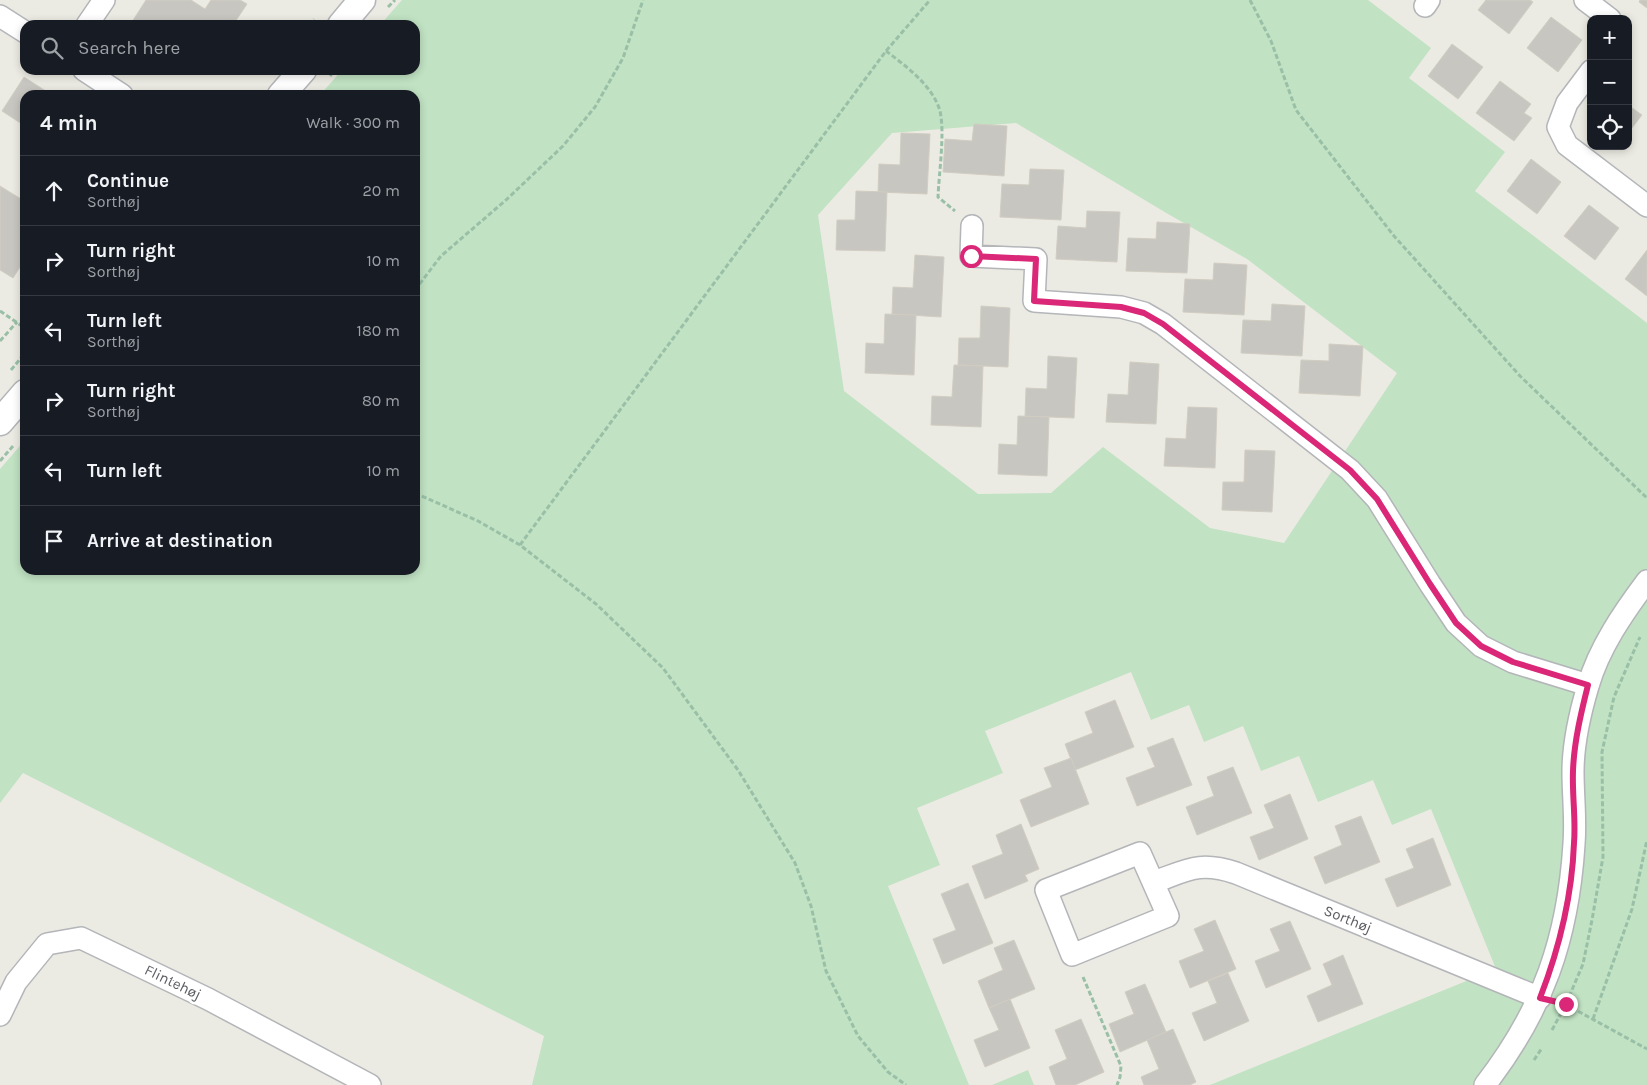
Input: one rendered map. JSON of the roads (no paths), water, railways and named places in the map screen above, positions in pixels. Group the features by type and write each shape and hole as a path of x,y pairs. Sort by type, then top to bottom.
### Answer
{"street":[{"path":"90,20 104,0"},
{"path":"345,20 362,0"},
{"path":"1586,0 1605,15"},
{"path":"0,16 20,29"},
{"path":"92,75 114,90"},
{"path":"285,90 299,75"},
{"path":"1587,77 1567,103 1558,127 1568,145 1647,206"},
{"path":"972,226 971,256 1036,259 1034,301 1121,307 1144,313 1163,324 1350,470 1377,499 1456,623 1481,646 1513,662 1588,685"},
{"path":"0,422 20,399"},
{"path":"1485,1085 1512,1047 1540,998 1552,968 1570,888 1574,843 1573,770 1579,720 1588,685 1599,658 1622,615 1647,581"},
{"path":"1140,853 1154,882 1168,916 1072,954 1046,890 1140,853"},
{"name":"Sorthøj","path":"1154,882 1198,867 1217,867 1245,876 1540,998"},
{"name":"Flintehøj","path":"0,1015 16,982 47,944 81,938 208,999 370,1085"}]}
